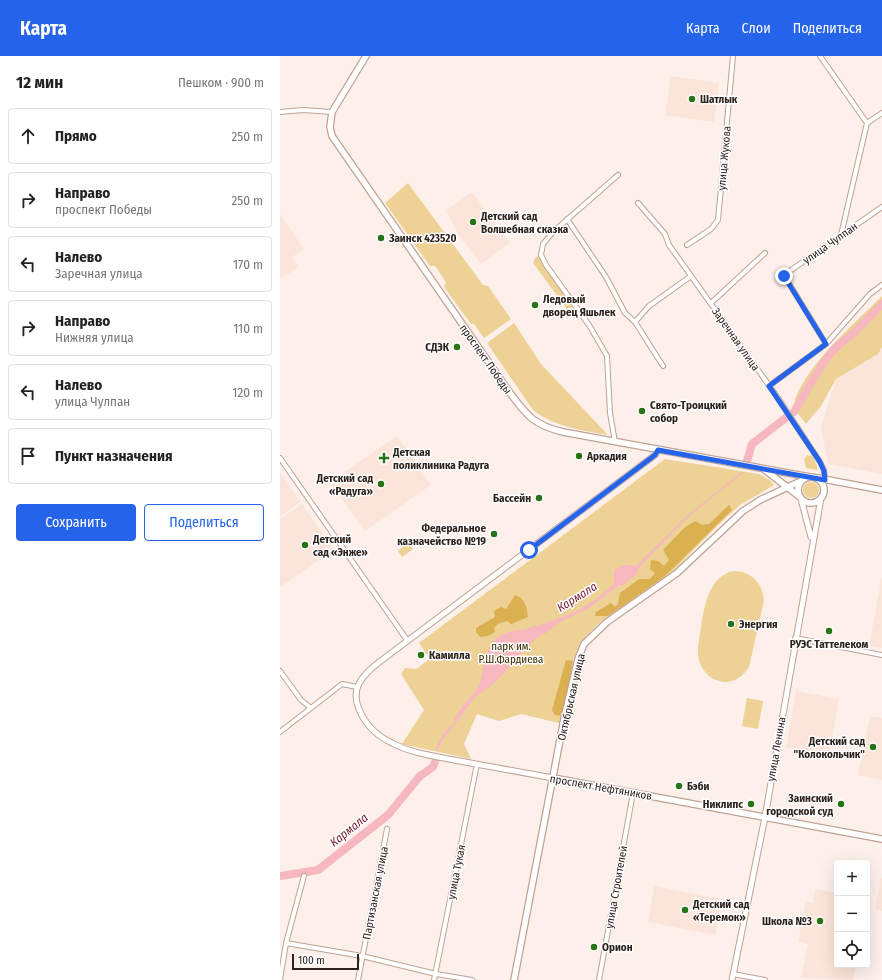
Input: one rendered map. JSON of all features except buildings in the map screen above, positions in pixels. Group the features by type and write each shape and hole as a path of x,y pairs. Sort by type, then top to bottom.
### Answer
{"main road":[{"name":"проспект Победы","path":"366,56 332,112 330,127 335,142 525,413 533,421 551,429 615,442 882,490"},
{"path":"763,469 787,486 800,498 811,503 821,498 824,488 834,482"},
{"path":"800,498 798,489 803,480 813,477 820,481 824,488"},
{"name":"Октябрьская улица","path":"514,980 553,778 578,659 582,648 589,638 607,622 677,573 743,511 787,486 803,480"},
{"name":"проспект Нефтяников","path":"553,778 882,839"}],"street":[{"name":"улица Жукова","path":"687,245 711,230 718,220 733,56"},
{"path":"820,56 867,123"},
{"path":"280,112 303,110 332,112"},
{"path":"841,236 867,123 882,113"},
{"path":"615,442 610,413 607,356 589,324 546,265 542,255 542,244 567,219 618,175"},
{"name":"Заречная улица","path":"638,203 665,234 669,245 786,410 820,462 824,471 825,480"},
{"name":"улица Чулпан","path":"826,344 784,276 882,207"},
{"path":"567,219 606,277 625,313 635,322 663,366"},
{"path":"711,303 765,253"},
{"path":"635,322 649,306 691,276"},
{"path":"769,386 826,344 870,294 882,285"},
{"path":"280,732 342,684 357,687 366,672 599,498 655,455 658,450"},
{"path":"280,458 407,640"},
{"path":"800,498 812,540"},
{"name":"улица Ленина","path":"732,980 765,817 812,540 821,498"},
{"path":"795,638 882,655"},
{"path":"280,671 301,700 311,708"},
{"name":"проспект Нефтяников","path":"357,687 356,703 369,726 392,743 425,754 553,778"},
{"name":"улица Тукая","path":"434,980 477,764"},
{"name":"улица Строителей","path":"599,980 633,793"},
{"name":"Партизанская улица","path":"358,980 387,829"},
{"path":"280,980 286,943 304,876"},
{"path":"286,943 362,956 436,974 472,980"},
{"path":"733,974 765,980"}],"shaded area":[{"name":"Шатлык","path":"671,76 719,83 714,122 665,115"},
{"name":"Детский сад Волшебная сказка","path":"472,192 510,243 481,264 457,232 446,210"},
{"path":"280,214 304,249 292,257 299,267 280,279"},
{"path":"882,347 882,474 828,464 821,427 836,379 878,354"},
{"name":"Детский сад «Радуга»","path":"397,436 431,485 365,531 330,482"},
{"path":"280,472 301,502 280,516"},
{"path":"742,472 744,472 690,515 644,562 638,569 638,573 589,608 560,622 546,633 536,638 518,656 518,664 513,664 491,686 476,696 442,741 438,750 436,750 443,735 448,728 454,724 460,710 479,685 487,653 493,642 498,637 502,634 526,629 535,625 537,627 574,612 592,602 614,584 614,571 624,565 635,567 689,514"},
{"name":"Детский сад «Энже»","path":"302,504 334,550 280,587 280,519"},
{"path":"729,505 732,510 664,577 608,616 595,616 596,612 611,603 615,607 618,604 620,593 639,579 650,579 655,573 650,569 651,560 658,561 664,566 669,560 663,550 684,528 695,521 702,525 709,524"},
{"path":"882,576 882,648 869,646"},
{"path":"515,595 521,598 525,603 528,617 511,624 507,621 498,624 494,628 495,632 488,636 480,637 476,632 476,628 495,617 494,611 501,607 506,609"},
{"path":"566,660 573,661 563,716 555,715 552,710"},
{"path":"796,691 839,699 829,755 786,747"},
{"name":"Детский сад \"Колокольчик\"","path":"870,716 882,718 882,780 858,775"},
{"path":"882,878 882,911 875,909"},
{"name":"Детский сад «Теремок»","path":"654,886 722,899 715,935 648,922"},
{"name":"Школа №3","path":"815,889 834,892 834,968 855,968 853,980 801,978 808,944 798,942 806,902 813,903"}],"green space":[{"path":"408,183 483,285 488,286 511,319 484,338 474,324 471,324 444,287 446,282 435,266 430,266 385,203"},
{"path":"538,256 541,257 573,305 569,309 567,309 533,263 535,258"},
{"path":"882,296 882,347 878,354 836,379 821,406 806,424 793,407 798,392 806,378 830,348"},
{"path":"514,323 541,364 608,435 559,424 541,416 533,410 487,343"},
{"path":"807,455 812,456 817,466 817,470 806,468 804,459"},
{"name":"парк им. Р.Ш.Фардиева","path":"665,459 759,474 771,481 774,485 740,505 674,570 598,624 582,640 573,660 563,724 521,714 499,721 477,714 464,744 471,759 402,744 424,710 401,674 405,668 416,669 430,659 419,643"},
{"path":"811,482 818,487 819,490 814,497 811,498 804,493 803,490 808,483"},
{"path":"409,542 413,549 402,557 398,551"},
{"name":"Энергия","path":"734,571 751,576 759,584 764,601 749,667 742,676 733,681 724,682 716,680 708,675 702,668 698,647 703,613 710,591 716,582 724,575"},
{"path":"747,698 763,701 758,729 742,726"}],"waterway":[{"name":"Кармала","path":"794,412 823,363 835,348 855,332 882,304"},
{"name":"Кармала","path":"747,461 752,444 787,417"},
{"name":"Кармала","path":"280,876 318,870 388,815 420,776 433,767 435,762"}],"place":[{"name":"Шатлык","path":"692,99"},
{"name":"Детский сад Волшебная сказка","path":"473,222"},
{"name":"Заинск 423520","path":"381,238"},
{"name":"Ледовый дворец Яшьлек","path":"535,305"},
{"name":"СДЭК","path":"457,347"},
{"name":"Свято-Троицкий собор","path":"642,411"},
{"name":"Аркадия","path":"579,456"},
{"name":"Детская поликлиника Радуга","path":"384,458"},
{"name":"Детский сад «Радуга»","path":"381,484"},
{"name":"Бассейн","path":"539,498"},
{"name":"Федеральное казначейство №19","path":"494,534"},
{"name":"Детский сад «Энже»","path":"305,545"},
{"name":"Энергия","path":"731,624"},
{"name":"РУЭС Таттелеком","path":"829,631"},
{"name":"Камилла","path":"421,655"},
{"name":"Детский сад \"Колокольчик\"","path":"873,747"},
{"name":"Бэби","path":"679,786"},
{"name":"Никлипс","path":"751,804"},
{"name":"Заинский городской суд","path":"841,804"},
{"name":"Детский сад «Теремок»","path":"685,910"},
{"name":"Школа №3","path":"820,921"},
{"name":"Орион","path":"594,947"}],"route":[{"path":"529,550 655,455 658,450 825,480 824,471 820,462 769,386 826,344 784,276"}]}
